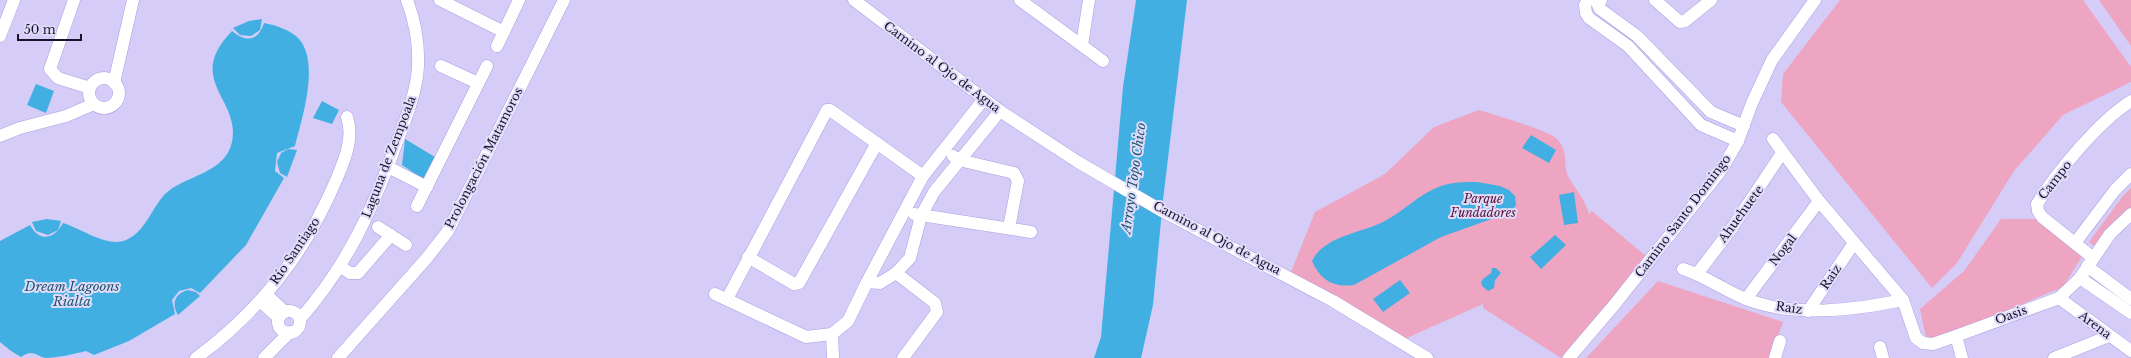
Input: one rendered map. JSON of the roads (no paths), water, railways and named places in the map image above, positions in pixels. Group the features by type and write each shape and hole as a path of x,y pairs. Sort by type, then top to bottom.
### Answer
{"street":[{"path":"0,36 14,0"},
{"path":"74,0 50,69 58,78 90,88"},
{"path":"114,82 103,78 95,81 90,88 90,96 94,104 102,108 115,103 119,95 114,82 133,0"},
{"name":"Laguna de Zempoala","path":"300,319 320,296 341,267 370,211 388,167 408,110 418,67 416,31 407,0"},
{"path":"440,0 504,32"},
{"path":"497,46 519,0"},
{"name":"Prolongación Matamoros","path":"338,358 426,259 448,231 564,0"},
{"name":"Camino al Ojo de Agua","path":"854,0 868,5 1000,111 1164,212 1333,301 1427,358"},
{"path":"1020,0 1104,61"},
{"path":"1082,45 1089,0"},
{"path":"1588,0 1585,5 1586,13 1589,18 1628,46 1701,125 1738,141"},
{"path":"1601,0 1598,5 1600,9 1637,36 1711,112 1744,126"},
{"path":"1656,0 1680,22 1684,21 1710,0"},
{"name":"Camino Santo Domingo","path":"1571,356 1615,304 1722,168 1738,141 1752,103 1772,60 1815,0"},
{"path":"441,66 478,83"},
{"path":"417,206 487,66"},
{"path":"715,294 806,337 832,334 848,321 923,176 984,99"},
{"name":"Campo","path":"2131,101 2122,106 2086,142 2037,204 2038,211 2042,217 2076,243 2090,262 2131,299"},
{"path":"0,136 20,128 66,116 94,104"},
{"path":"727,300 748,257 825,112 830,110 923,176"},
{"path":"867,282 880,283 896,273 910,258 921,216 939,184 1000,111"},
{"name":"Río Santiago","path":"196,358 231,331 263,297 301,246 330,194 347,149 350,133 347,117"},
{"path":"1773,139 1819,201 1903,300"},
{"path":"748,257 794,284 799,283 878,144"},
{"path":"943,150 959,160 1014,173 1017,176 1018,181 1009,228"},
{"name":"Ahuehuete","path":"1697,274 1756,194 1782,153"},
{"path":"388,167 427,187"},
{"path":"2076,243 2111,196 2131,174"},
{"name":"Nogal","path":"1746,299 1819,201"},
{"path":"905,211 921,216 1031,232"},
{"name":"Oasis","path":"1903,300 1916,338 1923,343 1933,344 2059,298 2080,278 2118,224 2131,214"},
{"path":"378,227 406,245"},
{"path":"341,267 350,273 358,274 391,235"},
{"name":"Raiz","path":"1808,310 1854,243"},
{"name":"Raíz","path":"1683,269 1697,274 1746,299 1808,310 1846,310 1903,300"},
{"path":"896,273 935,303 937,307 937,312 903,358"},
{"path":"2080,278 2130,309"},
{"path":"263,297 282,315"},
{"name":"Arena","path":"2059,298 2131,351"},
{"path":"264,358 290,332 299,327 300,319 293,311 282,315"},
{"path":"282,315 280,328 290,332"},
{"path":"832,334 833,358"},
{"path":"1956,336 1962,358"},
{"path":"2054,358 2109,336"},
{"path":"1775,358 1780,340"}],"water":[{"name":"Arroyo Topo Chico","path":"1136,0 1187,0 1163,200 1153,305 1141,358 1094,358 1101,337 1123,87"},
{"path":"262,19 260,30 251,36 240,35 233,28 249,21"},
{"name":"Dream Lagoons Rialta","path":"264,23 287,31 299,39 305,49 308,62 308,91 295,146 277,153 275,171 284,178 246,245 200,293 191,288 179,291 172,300 175,314 129,341 94,355 86,351 50,358 45,358 31,353 21,357 11,351 0,342 0,241 30,225 38,235 47,237 55,233 63,223 109,241 123,241 130,238 147,221 165,194 183,182 213,168 228,153 232,142 233,127 229,113 217,89 213,76 213,63 219,48 232,31 242,37 255,37 259,34"},
{"path":"36,84 54,91 46,113 27,105"},
{"path":"322,101 339,110 332,124 313,118"},
{"path":"1531,135 1556,150 1549,163 1522,148"},
{"path":"405,139 435,157 423,179 402,165"},
{"path":"288,149 297,150 287,177 280,173 277,162 281,153"},
{"path":"1477,182 1500,186 1509,190 1515,196 1516,205 1511,212 1441,237 1354,285 1347,286 1334,284 1324,278 1315,268 1312,261 1325,246 1334,241 1383,222 1433,189 1450,184"},
{"path":"1574,192 1578,223 1564,225 1559,195"},
{"path":"47,219 61,221 58,230 48,235 36,231 32,222"},
{"path":"1555,235 1566,245 1541,269 1530,257"},
{"path":"1492,268 1496,268 1501,273 1495,280 1494,288 1488,291 1482,286 1481,282 1491,273"},
{"path":"1400,280 1410,293 1383,312 1373,299"},
{"path":"188,290 196,292 200,296 178,315 175,307 177,296"}],"park label":[{"name":"Parque Fundadores","path":"1483,206"}]}
